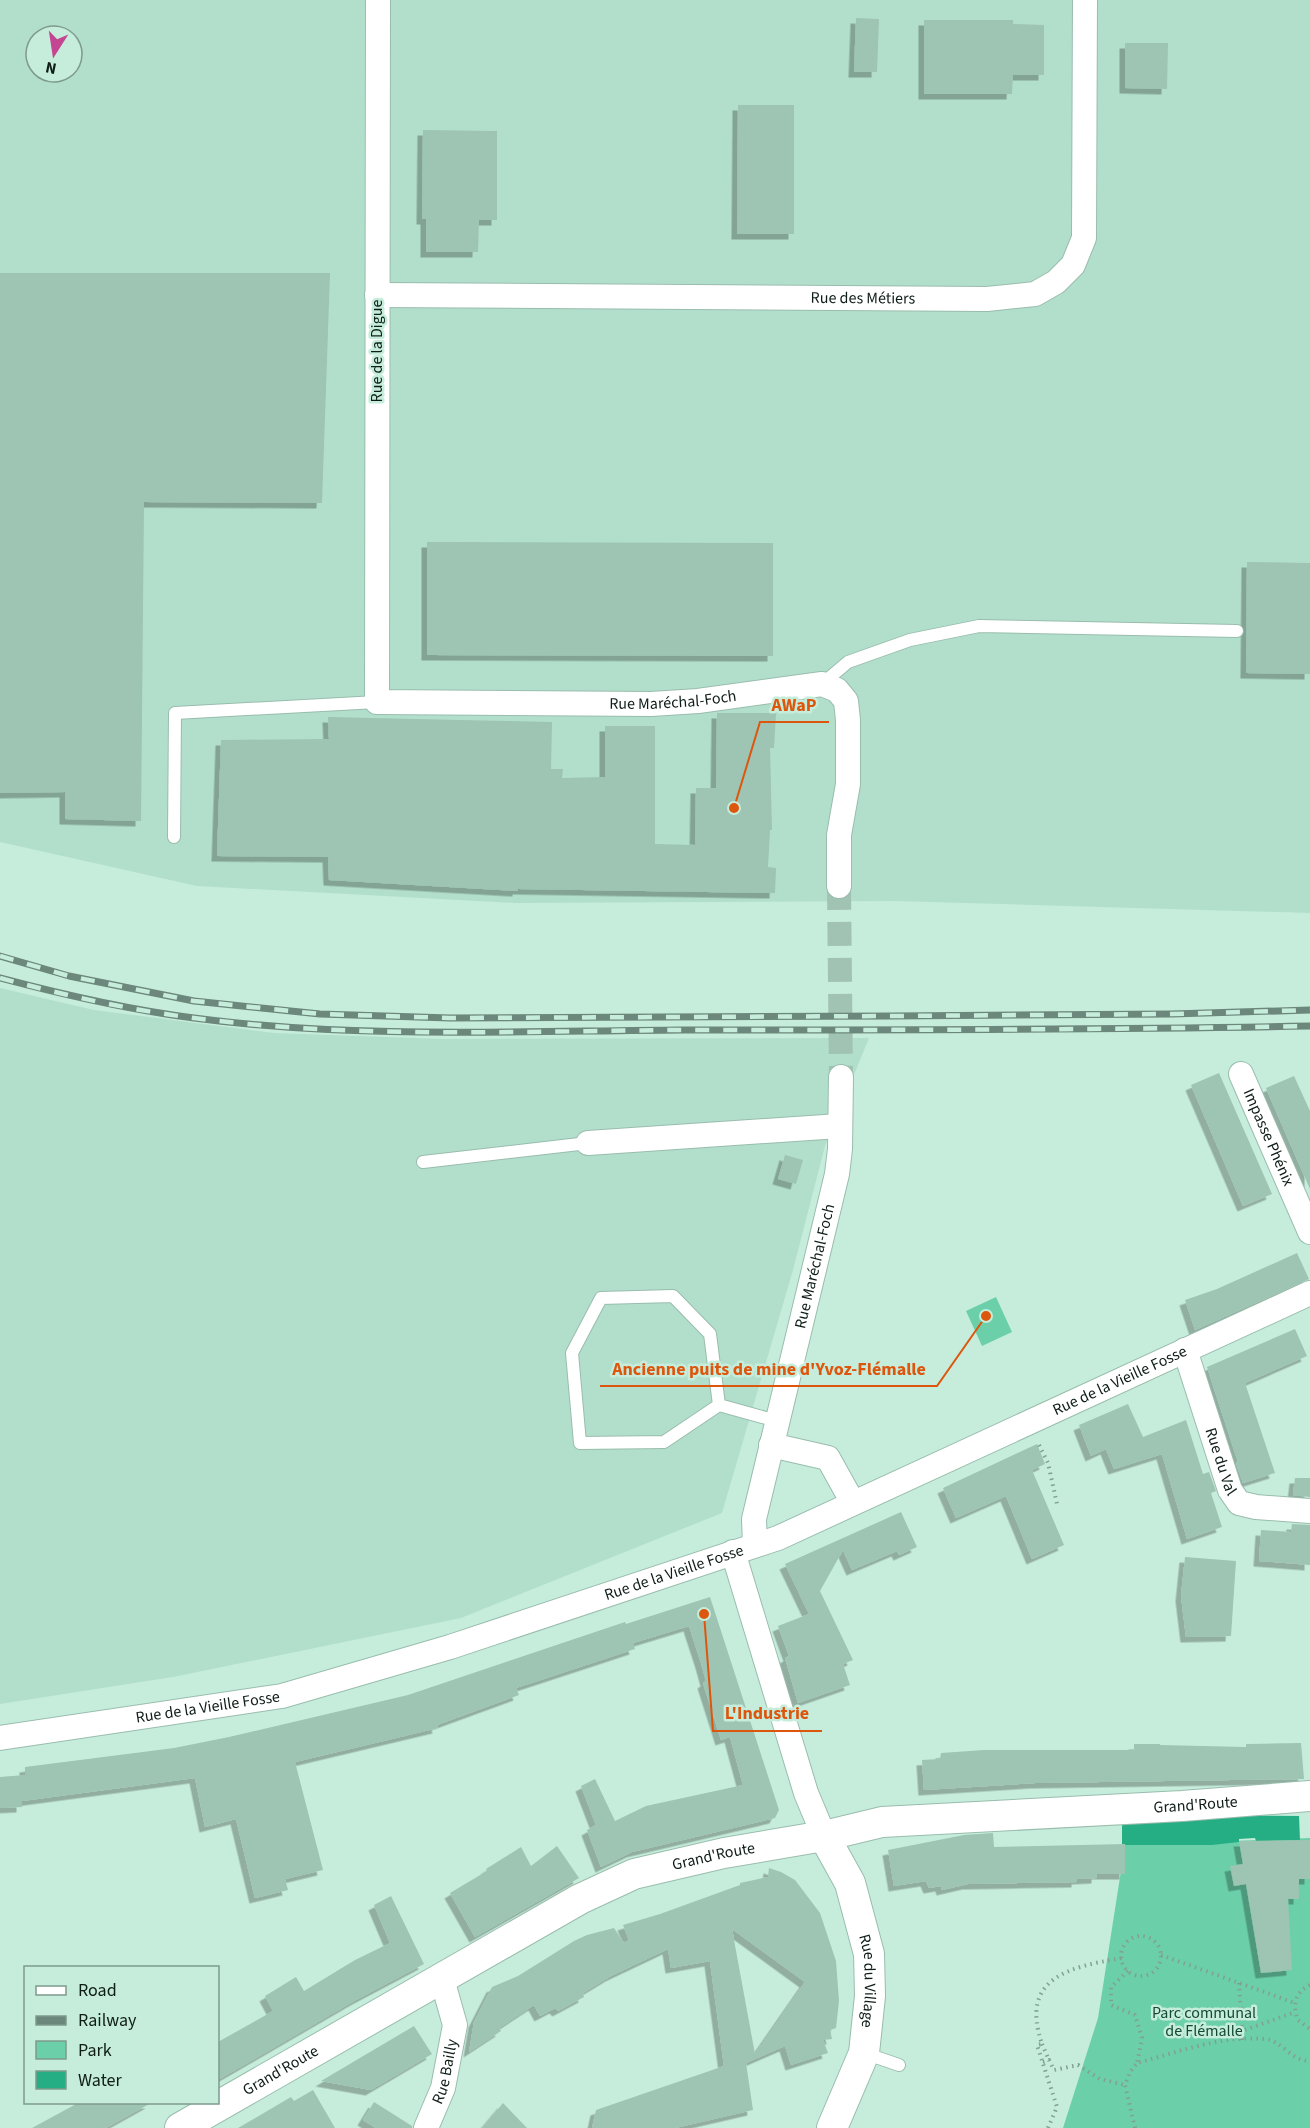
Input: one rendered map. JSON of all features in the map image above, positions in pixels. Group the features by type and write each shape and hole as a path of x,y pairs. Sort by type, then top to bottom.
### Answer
{"street":[{"name":"Rue de la Digue","path":"377,702 378,0"},
{"name":"Rue des Métiers","path":"377,295 987,299 1035,294 1056,282 1073,265 1084,238 1085,0"},
{"name":"Rue Maréchal-Foch","path":"377,702 651,704 698,701 822,684"},
{"path":"822,684 837,690 846,701 848,720 848,784 839,835 839,886"},
{"name":"Impasse Phénix","path":"1241,1074 1310,1232"},
{"name":"Rue Maréchal-Foch","path":"824,1836 806,1793 744,1548 754,1519 832,1201 839,1158 841,1077"},
{"path":"588,1143 839,1126"},
{"name":"Rue de la Vieille Fosse","path":"0,1738 282,1696 450,1647 778,1538 1310,1293"},
{"name":"Rue du Val","path":"1185,1350 1230,1490 1239,1503 1256,1507 1310,1511"},
{"path":"771,1445 828,1458 853,1503"},
{"name":"Grand'Route","path":"180,2128 580,1899 634,1874 724,1853 824,1836 882,1822 1170,1807 1310,1796"},
{"name":"Rue du Village","path":"824,1836 850,1883 869,1954 870,1996 864,2053 832,2128"},
{"name":"Rue Bailly","path":"426,2128 443,2088 455,2025 442,1979"}],"lane":[{"path":"822,684 848,662 910,640 979,626 1237,631"},
{"path":"174,837 175,713 377,702"},
{"path":"423,1162 588,1143"},
{"path":"719,1405 711,1334 673,1296 601,1298 572,1353 580,1443 664,1442 719,1405 777,1421"},
{"path":"864,2053 899,2065"}],"path":[{"path":"1028,1422 1048,1463 1058,1504"},
{"path":"1139,1937 1154,1941 1161,1955 1160,1963 1150,1974 1142,1977 1128,1971 1122,1958 1122,1950 1126,1944 1139,1937"},
{"path":"1161,1955 1294,2003"},
{"path":"1122,1958 1066,1971 1051,1979 1039,1996 1036,2013 1037,2029 1054,2070 1078,2065 1100,2079 1125,2085"},
{"path":"1128,1971 1111,1988 1111,2005 1135,2015 1142,2038 1137,2063 1130,2072 1125,2085 1135,2128"},
{"path":"1239,1983 1242,2040"},
{"path":"1310,1985 1297,1995 1294,2003 1298,2020 1310,2029"},
{"path":"1242,2031 1295,2012"},
{"path":"1137,2063 1210,2042 1268,2038 1301,2061 1310,2061"},
{"path":"1042,2044 1038,2045 1057,2107 1048,2128"},
{"path":"1043,2062 1049,2060"}],"shaded area":[{"path":"0,0 1310,0 1310,913 896,901 516,903 197,886 0,842"},
{"path":"0,988 94,1010 274,1033 442,1039 869,1038 825,1146 793,1270 722,1513 461,1618 173,1677 0,1704"}],"green space":[{"path":"996,1297 1012,1332 982,1346 966,1311"},
{"name":"Parc communal de Flémalle","path":"1310,1838 1310,2128 1063,2128 1098,2018 1125,1845"}],"water":[{"path":"1122,1816 1299,1816 1300,1840 1256,1841 1255,1838 1212,1845 1122,1844"}],"building":[{"path":"856,18 879,19 877,72 854,72"},
{"path":"924,20 1013,20 1013,24 1044,25 1044,75 1013,75 1012,94 924,94"},
{"path":"1125,43 1168,43 1167,89 1125,88"},
{"path":"738,105 794,105 794,234 737,234"},
{"path":"423,130 497,131 497,220 479,220 478,252 426,252 426,219 422,219"},
{"path":"0,273 330,273 322,503 144,502 141,821 65,819 65,792 0,793"},
{"path":"427,542 773,543 773,656 427,655"},
{"path":"1247,562 1310,563 1310,674 1246,673"},
{"path":"717,713 776,713 774,748 770,748 772,830 770,830 768,867 776,868 775,893 518,889 518,891 329,880 328,857 217,856 221,740 329,739 328,717 552,722 551,769 563,769 562,778 605,777 605,726 655,726 655,844 695,845 696,788 716,788"},
{"path":"1219,1073 1272,1194 1243,1206 1191,1085"},
{"path":"1294,1076 1310,1111 1310,1189 1266,1088"},
{"path":"785,1155 803,1160 796,1184 778,1179"},
{"path":"1297,1253 1309,1279 1195,1330 1185,1300 1217,1289"},
{"path":"1295,1329 1307,1356 1245,1383 1275,1473 1243,1483 1207,1367"},
{"path":"1128,1404 1143,1437 1186,1420 1203,1474 1209,1472 1216,1491 1211,1493 1222,1527 1187,1539 1162,1454 1114,1469 1106,1449 1091,1456 1079,1425"},
{"path":"1037,1444 1045,1464 1032,1470 1064,1545 1032,1559 1006,1496 956,1518 943,1488"},
{"path":"1295,1478 1310,1478 1310,1497 1293,1495"},
{"path":"901,1512 917,1547 899,1555 897,1551 852,1570 843,1550 820,1591 853,1660 843,1664 850,1685 798,1703 785,1658 789,1656 778,1626 809,1614 785,1564"},
{"path":"1292,1524 1310,1525 1310,1565 1259,1561 1261,1530 1291,1532"},
{"path":"1185,1557 1236,1561 1231,1636 1186,1637 1181,1596"},
{"path":"710,1597 779,1810 775,1818 632,1852 601,1867 587,1830 596,1825 581,1786 595,1779 615,1821 646,1806 743,1785 730,1737 721,1740 703,1683 706,1681 689,1626 633,1643 635,1649 516,1688 519,1695 437,1725 438,1728 295,1762 323,1870 285,1879 288,1890 255,1898 236,1819 205,1827 195,1778 22,1801 22,1807 0,1808 0,1777 25,1775 25,1767 174,1748 408,1695 625,1622 626,1624"},
{"path":"1301,1743 1304,1779 1035,1783 924,1790 922,1760 940,1759 941,1753 984,1750 1134,1750 1134,1744 1246,1747 1246,1744"},
{"path":"993,1833 994,1847 1125,1844 1125,1874 1097,1874 1097,1878 1077,1879 1077,1882 968,1884 942,1890 941,1886 929,1888 926,1881 894,1886 888,1850 964,1835"},
{"path":"1310,1840 1310,1879 1299,1879 1299,1899 1288,1899 1292,1970 1261,1973 1246,1884 1234,1886 1230,1866 1243,1864 1239,1841"},
{"path":"557,1846 579,1878 475,1937 450,1893 521,1847 531,1866"},
{"path":"769,1868 795,1880 820,1913 836,1961 839,2001 836,2028 830,2030 832,2039 823,2040 828,2053 791,2065 785,2046 746,2063 753,2110 675,2128 592,2128 596,2110 724,2066 710,1961 671,1968 668,1949 611,1976 583,1993 584,1997 558,2011 555,2008 540,2016 534,2005 499,2028 501,2031 469,2052 474,2022 492,1987 518,1976 587,1935 614,1928 624,1943 629,1940 623,1925 660,1914 740,1885 740,1883 768,1877","holes":["732,1929 805,1982 755,2054"]},
{"path":"391,1896 424,1964 356,2000 219,2079 219,2041 273,2011 265,1996 296,1977 304,1991 355,1960 390,1943 374,1905"},
{"path":"414,2026 432,2054 371,2090 321,2081"},
{"path":"313,2090 335,2128 238,2128 291,2097 294,2101"},
{"path":"374,2102 412,2128 376,2128 363,2120"},
{"path":"503,2103 527,2128 482,2128"},
{"path":"76,2104 149,2104 106,2128 32,2128"}],"tunnel":[{"path":"839,886 841,1077"}],"railway":[{"path":"0,956 69,976 194,1001 320,1014 450,1018 1172,1014 1310,1010"},
{"path":"0,978 145,1011 254,1025 315,1029 499,1032 1310,1026"}],"place":[{"name":"AWaP","path":"734,808"},
{"name":"Ancienne puits de mine d'Yvoz-Flémalle","path":"986,1316"},
{"name":"L'Industrie","path":"704,1614"}]}
